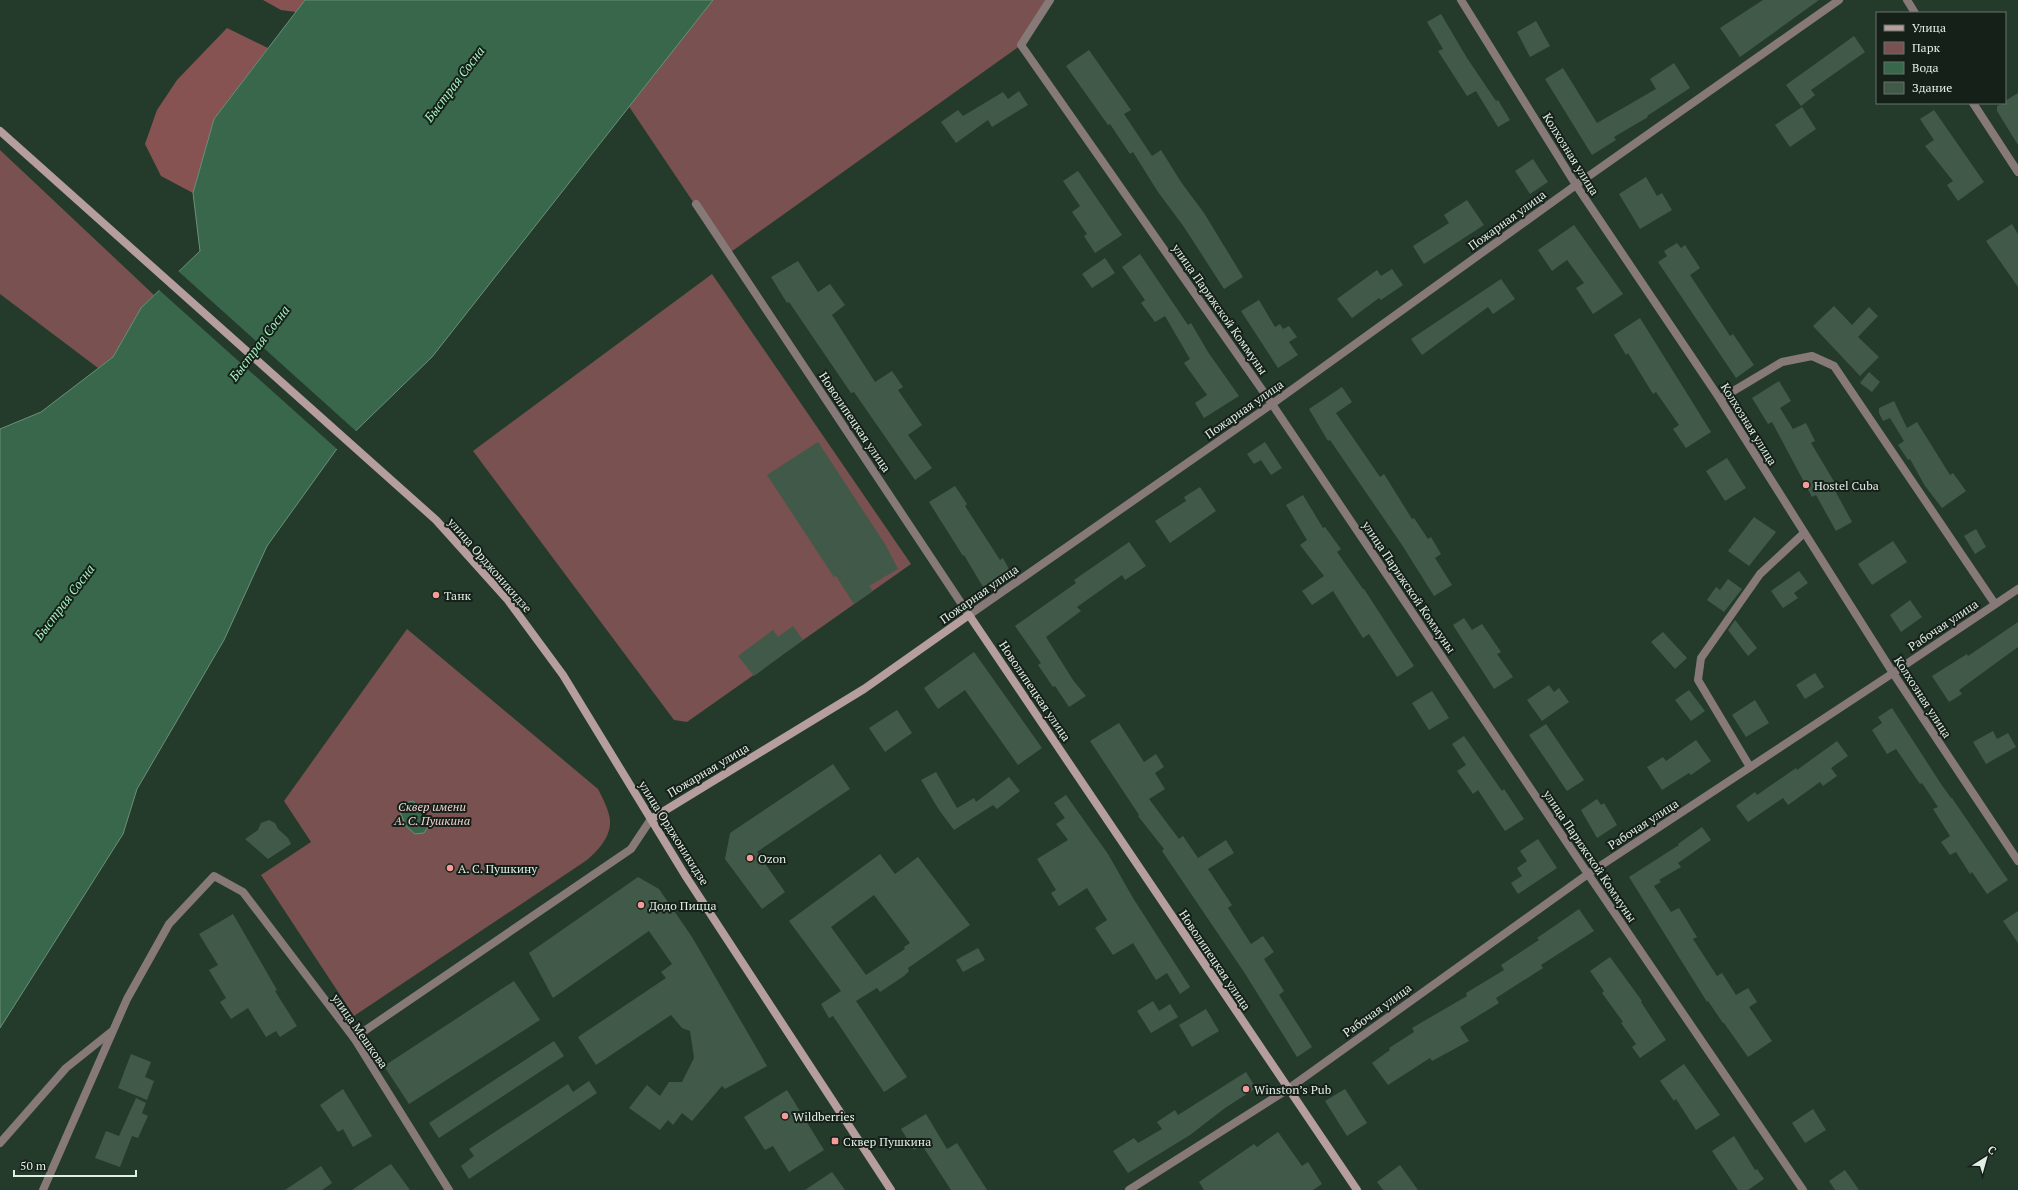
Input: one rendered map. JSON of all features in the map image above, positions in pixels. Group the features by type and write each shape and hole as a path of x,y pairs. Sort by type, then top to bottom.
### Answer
{"main road":[{"name":"улица Орджоникидзе","path":"3,133 436,520 507,599 563,675 685,875 891,1190"},
{"name":"Пожарная улица","path":"651,819 864,688 969,615"},
{"name":"Новолипецкая улица","path":"969,615 1357,1190"}],"street":[{"name":"улица Парижской Коммуны","path":"1050,0 1021,45 1272,404 1588,874 1803,1190"},
{"name":"Колхозная улица","path":"1462,0 1576,185 1720,399 1893,673 2018,861"},
{"name":"Пожарная улица","path":"969,615 1272,404 1576,185 1839,0"},
{"path":"1906,0 1914,12"},
{"path":"1974,104 2018,172"},
{"name":"Новолипецкая улица","path":"696,204 969,615"},
{"path":"1720,399 1782,362 1812,356 1834,366 1995,604"},
{"path":"1750,767 1698,680 1702,658 1760,574 1804,533"},
{"name":"Рабочая улица","path":"1129,1190 1288,1089 1588,874 2018,589"},
{"path":"354,1038 632,849 651,819"},
{"name":"улица Мешкова","path":"113,1030 127,999 169,924 214,876 243,892 354,1038 449,1190"},
{"path":"0,1143 66,1068 113,1030"},
{"path":"43,1190 113,1030"}],"green space":[{"path":"713,0 1050,0 1021,45 728,254 628,105"},
{"path":"0,150 154,295 141,308 113,357 98,368 0,294"},
{"path":"712,274 911,564 687,722 674,720 473,451"},
{"name":"Сквер имени А. С. Пушкина","path":"407,629 598,789 608,812 610,828 601,846 587,860 354,1016 261,875 311,842 284,801"}],"shaded area":[{"path":"263,0 305,0 296,12 281,10"},
{"path":"227,28 268,48 214,119 193,193 161,176 145,144 157,110 177,80"}],"water":[{"name":"Быстрая Сосна","path":"305,0 713,0 432,357 336,450 267,546 224,640 137,789 123,834 0,1028 0,429 41,412 113,357 141,308 200,251 193,193 214,119"},
{"path":"413,801 426,815 429,825 424,833 415,834 406,826 400,812 402,811 403,803"}],"pier":[{"path":"177,270 357,432 338,450 158,289"}],"building":[{"path":"1763,0 1819,0 1740,57 1720,28"},
{"path":"1441,14 1467,58 1496,101 1498,100 1510,120 1498,127 1476,91 1467,96 1438,51 1443,49 1427,22"},
{"path":"1536,21 1550,46 1530,57 1517,32"},
{"path":"1854,36 1865,52 1811,90 1815,95 1801,106 1786,85"},
{"path":"1089,50 1131,110 1124,114 1152,156 1161,150 1181,182 1204,213 1243,277 1224,289 1184,227 1158,192 1133,152 1130,154 1110,124 1108,125 1066,66"},
{"path":"1674,63 1690,88 1647,116 1648,117 1614,137 1616,140 1592,155 1545,79 1563,68 1597,123 1656,89 1650,79"},
{"path":"1019,91 1028,105 992,127 988,120 956,143 941,122 958,110 963,116 1003,92 1008,99"},
{"path":"2018,93 2018,145 1997,111 1997,106 2006,104 2006,100"},
{"path":"1802,107 1816,129 1790,147 1775,125"},
{"path":"1934,110 1984,182 1958,201 1947,185 1953,181 1925,146 1934,140 1920,119"},
{"path":"1533,159 1548,182 1530,194 1515,171"},
{"path":"1078,171 1122,235 1095,253 1084,236 1087,234 1072,212 1080,206 1063,181"},
{"path":"1646,177 1657,196 1662,193 1672,210 1640,229 1619,194"},
{"path":"1467,200 1484,225 1424,264 1413,246 1449,223 1444,215"},
{"path":"2012,224 2018,234 2018,287 1986,241"},
{"path":"1574,225 1623,294 1593,314 1576,288 1584,283 1567,260 1552,271 1538,250"},
{"path":"1677,243 1681,248 1685,245 1700,268 1690,275 1730,336 1733,334 1754,365 1736,378 1658,262 1667,256 1664,251"},
{"path":"1140,254 1188,325 1191,323 1208,352 1239,396 1204,418 1195,403 1207,395 1184,363 1190,359 1165,316 1155,322 1141,303 1145,300 1122,267"},
{"path":"1105,258 1115,273 1092,288 1082,274"},
{"path":"798,261 818,292 830,284 845,305 832,315 875,382 892,371 903,387 898,390 922,425 908,435 932,468 915,480 854,392 851,393 789,302 787,303 771,277"},
{"path":"1392,269 1403,285 1381,300 1379,298 1352,318 1337,299 1377,270 1381,276"},
{"path":"1501,279 1515,299 1493,314 1488,307 1422,355 1411,339"},
{"path":"1259,300 1275,327 1280,324 1283,329 1289,326 1297,337 1289,342 1298,355 1278,368 1241,311"},
{"path":"1834,306 1852,325 1869,307 1878,316 1858,337 1879,357 1860,376 1813,326"},
{"path":"1640,318 1711,432 1686,448 1673,429 1679,425 1656,392 1653,394 1628,353 1626,355 1614,335"},
{"path":"1869,372 1880,382 1872,392 1860,383"},
{"path":"1779,381 1791,401 1780,408 1793,429 1806,423 1815,441 1811,443 1835,483 1832,485 1852,522 1836,531 1816,495 1812,497 1772,422 1768,424 1752,398"},
{"path":"1342,387 1352,402 1336,413 1380,477 1384,474 1412,519 1414,518 1428,539 1431,537 1441,554 1435,558 1452,585 1434,596 1402,545 1330,440 1328,441 1309,409"},
{"path":"1894,401 1907,428 1917,422 1950,475 1953,473 1966,491 1942,508 1925,486 1910,459 1908,460 1898,445 1904,441 1890,418 1883,421 1879,413 1879,408"},
{"path":"818,442 885,544 898,569 869,586 873,591 854,604 836,576 834,577 767,475"},
{"path":"1265,442 1282,468 1271,475 1261,460 1254,464 1247,454"},
{"path":"1727,458 1746,488 1725,501 1706,471"},
{"path":"955,486 967,504 965,506 1000,560 1003,558 1010,571 983,587 929,502"},
{"path":"1200,487 1216,511 1170,543 1155,521 1186,501 1184,497"},
{"path":"1303,495 1323,528 1325,527 1341,549 1337,552 1364,589 1414,666 1397,677 1369,634 1363,638 1333,591 1312,605 1302,591 1324,576 1300,545 1307,540 1286,505"},
{"path":"1754,517 1776,532 1749,566 1728,551"},
{"path":"1976,529 1986,547 1975,554 1964,536"},
{"path":"1893,541 1907,562 1872,585 1858,564"},
{"path":"1129,542 1146,566 1125,580 1122,575 1077,607 1081,611 1046,637 1073,680 1086,696 1069,707 1055,686 1053,687 1038,665 1041,663 1015,626 1076,583 1074,580"},
{"path":"1799,571 1808,583 1794,593 1798,598 1783,608 1771,591"},
{"path":"1728,579 1742,589 1724,612 1707,600 1716,587 1720,590"},
{"path":"1910,600 1922,617 1901,632 1890,615"},
{"path":"1464,618 1472,630 1482,624 1501,652 1497,654 1513,677 1494,689 1453,625"},
{"path":"1735,620 1757,648 1748,656 1728,630"},
{"path":"2018,622 2018,647 1959,690 1962,694 1949,702 1932,676 1967,654 1968,656"},
{"path":"793,626 803,640 754,676 738,656 773,630 778,637"},
{"path":"1663,632 1687,658 1675,669 1651,642"},
{"path":"974,652 1042,748 1018,765 965,690 938,709 924,688"},
{"path":"1815,673 1824,687 1805,699 1796,685"},
{"path":"1549,685 1554,692 1559,688 1569,702 1542,721 1527,700"},
{"path":"1689,690 1705,711 1691,721 1675,700"},
{"path":"1432,691 1449,718 1429,730 1412,703"},
{"path":"1755,700 1769,723 1746,737 1732,715"},
{"path":"1892,708 1941,784 2008,880 1987,894 1972,872 1970,874 1956,852 1950,855 1941,842 1950,836 1933,809 1938,807 1922,783 1920,784 1896,749 1887,754 1872,730 1882,723 1878,717"},
{"path":"897,710 912,733 885,752 869,728"},
{"path":"1119,723 1144,762 1156,754 1164,767 1155,773 1165,789 1149,799 1179,839 1183,836 1198,858 1226,840 1234,853 1208,869 1232,905 1228,908 1251,944 1263,936 1274,952 1264,959 1284,991 1279,995 1312,1047 1297,1057 1244,972 1162,851 1164,849 1138,816 1139,815 1090,741"},
{"path":"1546,724 1584,780 1567,791 1529,735"},
{"path":"1993,731 1997,739 2008,733 2016,747 1986,764 1973,742"},
{"path":"1464,736 1502,791 1504,789 1524,819 1505,831 1478,790 1473,794 1457,771 1466,765 1452,744"},
{"path":"1696,740 1711,761 1691,775 1689,773 1662,790 1647,767 1663,757 1666,761"},
{"path":"1837,741 1848,756 1831,768 1837,776 1823,786 1820,782 1788,805 1783,798 1748,822 1736,806 1755,792 1757,795 1796,768 1797,770"},
{"path":"833,764 850,789 757,852 785,892 762,909 725,859 730,833"},
{"path":"936,772 957,808 974,798 976,802 1009,777 1020,791 997,809 993,805 954,830 939,810 921,780"},
{"path":"1066,795 1108,854 1133,898 1190,987 1180,994 1167,973 1156,980 1133,943 1113,955 1095,928 1107,920 1087,888 1059,906 1051,893 1056,890 1037,859 1068,840 1056,824 1065,818 1054,803"},
{"path":"1597,799 1601,805 1604,803 1617,825 1597,838 1581,810"},
{"path":"269,820 275,823 278,829 288,838 291,844 268,859 245,839 258,830 261,823"},
{"path":"1702,827 1711,840 1678,863 1681,867 1659,880 1661,882 1654,886 1671,912 1679,908 1697,937 1693,939 1717,976 1722,973 1736,995 1748,988 1757,1002 1749,1007 1772,1041 1748,1057 1708,1001 1707,1002 1629,877 1679,845 1678,844"},
{"path":"1538,839 1557,868 1518,894 1511,883 1522,876 1517,868 1527,861 1520,851"},
{"path":"880,854 895,874 918,857 970,925 908,968 909,971 904,976 880,992 877,988 856,1001 907,1077 884,1092 833,1016 829,1018 821,1004 841,991 789,921","holes":["874,895 910,943 904,947 905,949 866,975 831,927"]},
{"path":"638,877 659,889 692,937 767,1066 725,1089 722,1086 692,1121 682,1113 673,1125 668,1120 660,1130 629,1108 647,1085 660,1096 669,1082 682,1082 694,1058 690,1031 682,1028 671,1015 596,1065 578,1037 666,978 661,972 672,964 649,931 553,998 529,953"},
{"path":"1579,909 1594,931 1541,965 1543,968 1496,998 1499,1003 1460,1027 1469,1041 1432,1061 1430,1058 1388,1085 1372,1063 1390,1050 1389,1048 1414,1032 1412,1028 1467,996 1466,993 1504,970 1501,965 1539,940 1537,938"},
{"path":"2018,911 2018,943 2003,921"},
{"path":"233,914 277,990 275,991 297,1026 280,1037 276,1031 266,1037 248,1008 231,1019 220,1002 226,998 209,970 218,965 199,934"},
{"path":"978,948 985,960 963,972 956,960"},
{"path":"1610,957 1642,1001 1641,1002 1666,1040 1640,1058 1632,1047 1636,1044 1621,1023 1623,1022 1602,993 1604,991 1590,971"},
{"path":"514,981 540,1020 409,1104 384,1066"},
{"path":"1153,1001 1159,1011 1170,1004 1178,1017 1151,1033 1137,1011"},
{"path":"1206,1009 1219,1031 1192,1047 1179,1025"},
{"path":"554,1041 564,1056 439,1138 429,1123"},
{"path":"131,1054 151,1062 145,1077 154,1081 147,1100 118,1088"},
{"path":"1684,1064 1720,1115 1696,1130 1676,1099 1674,1101 1660,1081"},
{"path":"1246,1072 1256,1088 1225,1108 1190,1135 1128,1173 1113,1151 1134,1138 1138,1143 1162,1129 1157,1122 1175,1110 1178,1115"},
{"path":"589,1081 597,1093 469,1179 461,1166 474,1156 469,1149 568,1084 573,1092"},
{"path":"343,1089 372,1136 353,1147 343,1129 338,1132 320,1105"},
{"path":"1345,1089 1367,1123 1347,1136 1325,1101"},
{"path":"787,1090 824,1150 789,1172 773,1146 765,1150 744,1117"},
{"path":"136,1098 146,1103 142,1113 148,1116 138,1138 132,1136 120,1167 95,1158 106,1131 119,1136"},
{"path":"1813,1109 1826,1130 1805,1143 1792,1123"},
{"path":"926,1114 947,1149 957,1143 987,1190 951,1190 922,1145 914,1150 901,1129"},
{"path":"1278,1132 1302,1166 1308,1162 1322,1184 1313,1190 1204,1190 1199,1182 1254,1144 1257,1147"},
{"path":"1734,1136 1755,1170 1757,1169 1764,1179 1748,1190 1738,1190 1712,1151"},
{"path":"391,1164 410,1190 352,1190 386,1167"},
{"path":"1400,1165 1418,1190 1383,1190 1377,1182"},
{"path":"321,1166 332,1183 322,1190 285,1190"},
{"path":"1845,1170 1859,1190 1835,1190 1829,1181"},
{"path":"832,1172 845,1190 805,1190"}],"place":[{"name":"Hostel Cuba","path":"1806,485"},
{"name":"Танк","path":"436,595"},
{"name":"Ozon","path":"750,858"},
{"name":"А. С. Пушкину","path":"450,868"},
{"name":"Додо Пицца","path":"641,905"},
{"name":"Winston’s Pub","path":"1246,1089"},
{"name":"Wildberries","path":"785,1116"},
{"name":"Сквер Пушкина","path":"835,1141"}]}
